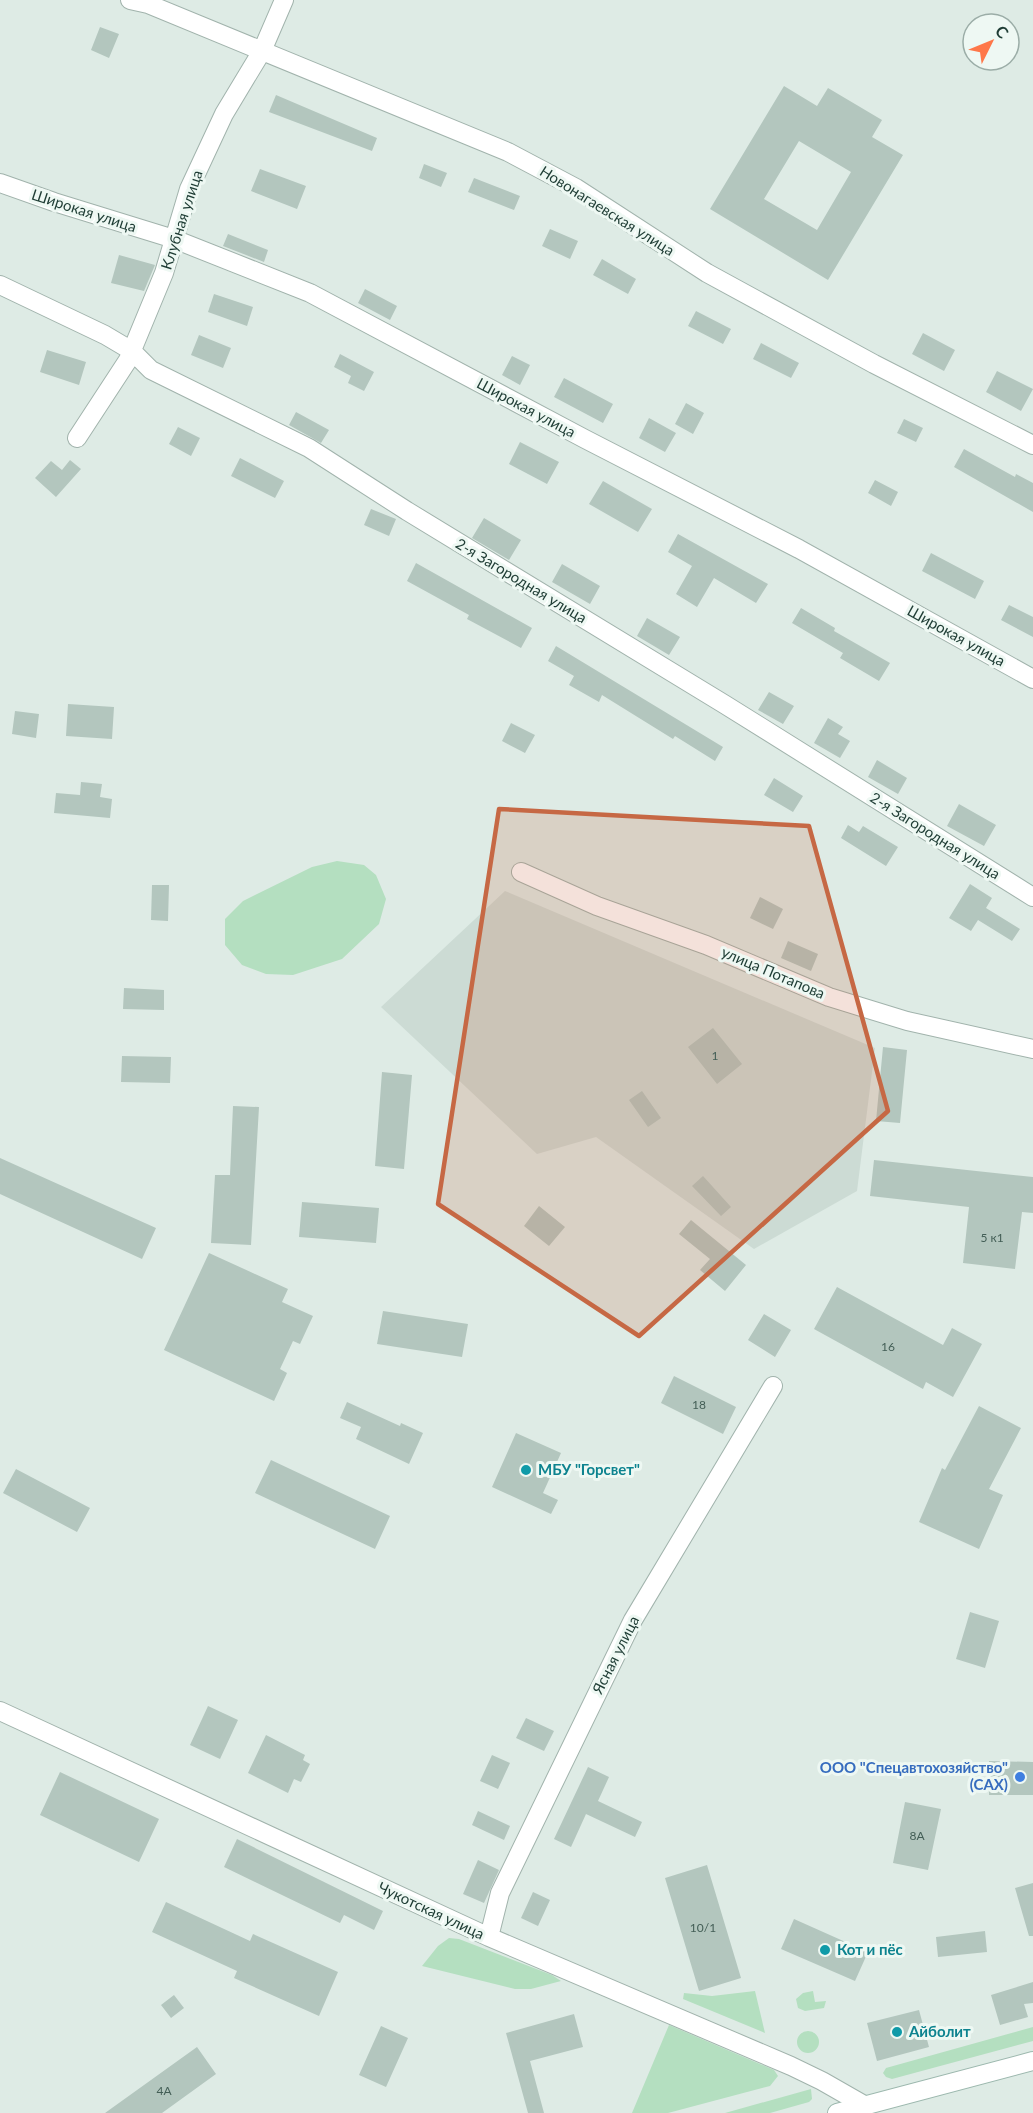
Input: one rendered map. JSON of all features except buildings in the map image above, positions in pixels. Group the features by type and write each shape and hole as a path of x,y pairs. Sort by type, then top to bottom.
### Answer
{"street":[{"name":"Новонагаевская улица","path":"130,0 148,4 508,152 576,188 707,273 874,364 1033,445"},
{"name":"Клубная улица","path":"77,438 128,360 164,273 189,189 224,114 262,51 284,0"},
{"name":"Широкая улица","path":"0,183 174,239 310,294 605,450 799,549 1033,679"},
{"name":"2-я Загородная улица","path":"0,285 105,335 132,351 151,370 309,448 407,512 704,692 1033,897"},
{"name":"улица Потапова","path":"522,872 597,906 706,945 829,997 907,1022 1033,1049"},
{"name":"Ясная улица","path":"489,1937 500,1893 633,1620 773,1386"},
{"name":"Чукотская улица","path":"0,1711 489,1937 791,2066 864,2106"},
{"path":"837,2113 1033,2061"}],"highlighted area":[{"path":"499,809 809,826 888,1111 639,1336 438,1204"}],"shaded area":[{"path":"505,891 875,1048 857,1191 754,1249 596,1137 537,1154 381,1007"}],"green space":[{"path":"337,861 364,865 376,875 386,899 379,924 342,959 293,975 266,974 242,965 225,945 225,919 243,901 312,867"},
{"path":"449,1938 459,1939 552,1975 561,1981 531,1989 515,1989 422,1966 438,1946"},
{"path":"755,1991 765,2033 683,1999 684,1993 712,1996"},
{"path":"813,1991 815,2002 826,2001 824,2008 805,2011 798,2008 796,1999 803,1993"},
{"path":"669,2025 774,2070 778,2076 770,2086 668,2113 632,2113"},
{"path":"1033,2027 1033,2041 892,2079 883,2073 886,2068"},
{"path":"808,2031 816,2034 819,2042 816,2050 808,2053 800,2050 797,2042 800,2034"},
{"path":"811,2089 812,2099 809,2102 770,2113 725,2113"}],"place":[{"name":"МБУ \"Горсвет\"","path":"526,1470"},
{"name":"ООО \"Спецавтохозяйство\" (САХ)","path":"1020,1777"},
{"name":"Кот и пёс","path":"825,1950"},
{"name":"Айболит","path":"897,2032"}]}
